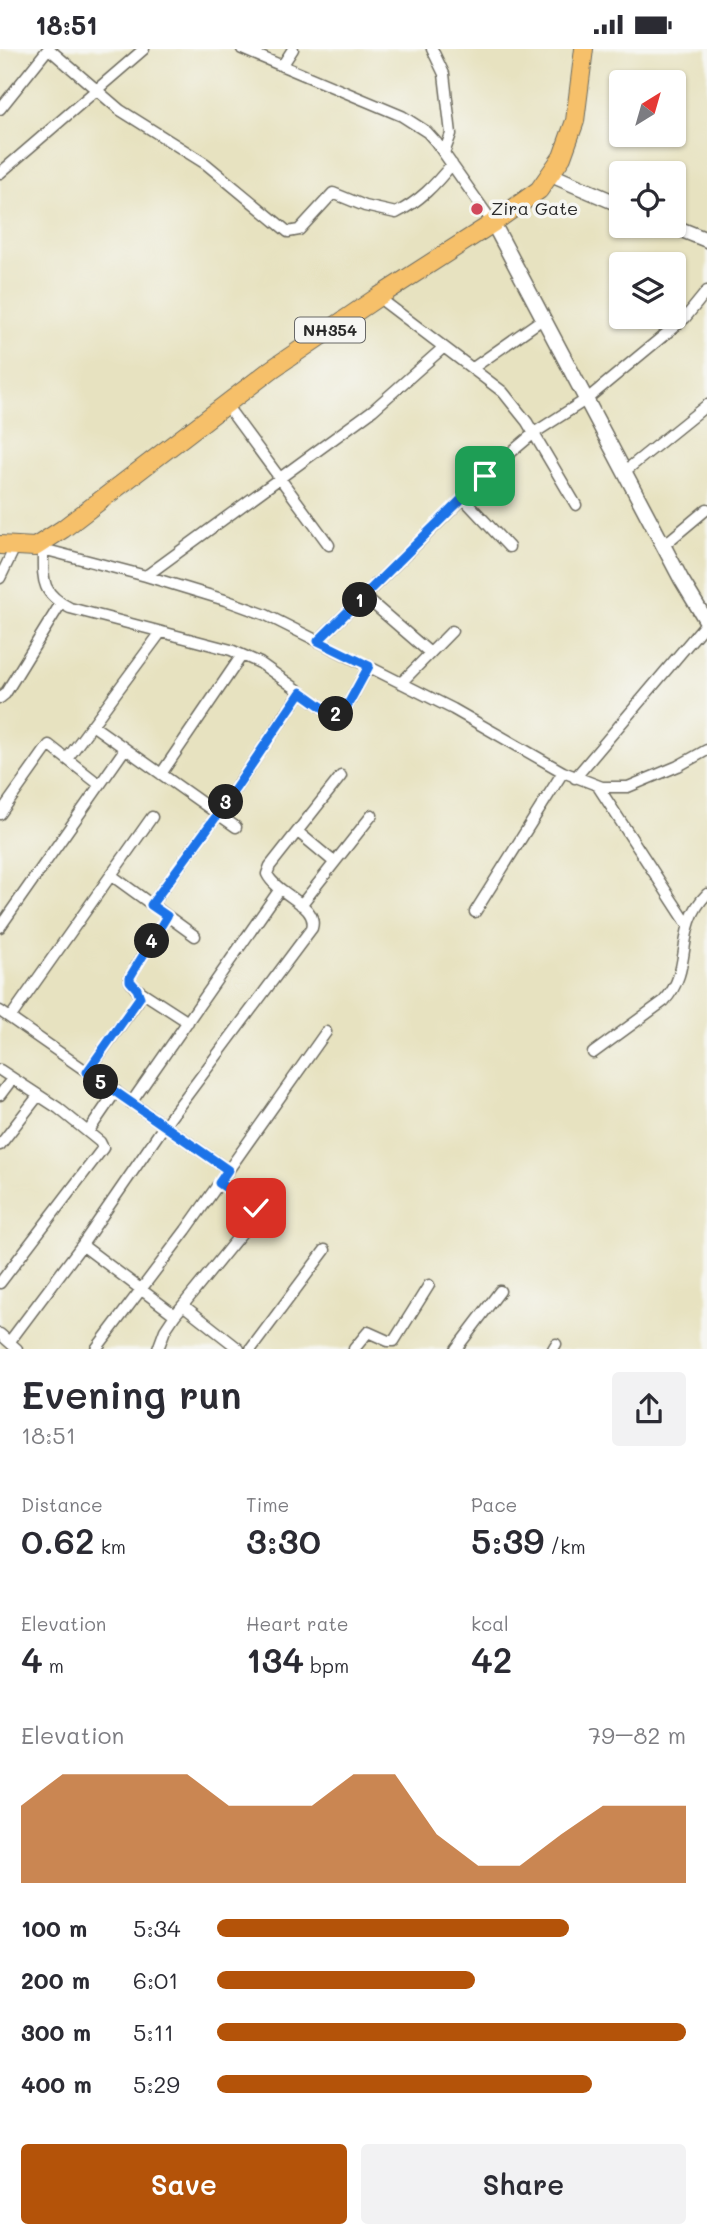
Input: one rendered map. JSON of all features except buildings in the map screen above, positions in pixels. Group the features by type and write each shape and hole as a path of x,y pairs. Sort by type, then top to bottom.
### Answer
{"highway":[{"name":"NH354","path":"39,548 272,369 539,190 562,157 575,121 584,49"},
{"path":"8,546 39,548"}],"street":[{"path":"0,109 48,49 127,115 206,164 292,233 299,230 333,193 365,206 396,213 415,203 452,164"},
{"path":"0,173 144,49"},
{"path":"242,49 402,115 427,132 493,223 707,622 575,778"},
{"path":"282,65 293,49"},
{"path":"432,49 444,74 451,134 444,153"},
{"path":"551,175 609,200"},
{"path":"686,232 707,240"},
{"path":"318,641 463,498 534,433 587,399 685,318 707,292"},
{"path":"378,297 503,392 534,433 576,505"},
{"path":"473,368 544,318"},
{"path":"146,576 373,410 444,347"},
{"path":"226,405 329,545"},
{"path":"625,471 707,405"},
{"path":"463,498 509,547"},
{"path":"664,545 707,509"},
{"path":"0,578 8,546"},
{"path":"369,666 346,708 340,714 329,712 260,663 242,655 70,608 61,603 43,583 39,548 146,576 248,608 369,666 453,709 563,772 597,785 628,787 678,766 707,750"},
{"path":"364,596 430,653"},
{"path":"0,698 61,603"},
{"path":"401,683 452,631"},
{"path":"67,759 161,632"},
{"path":"161,774 242,655"},
{"path":"151,905 218,814 301,692"},
{"path":"92,725 236,827"},
{"path":"0,814 49,745 100,785"},
{"path":"0,927 125,749"},
{"path":"475,912 563,772"},
{"path":"0,1334 13,1345 164,1126 312,928 313,916 280,890 269,878 268,870 341,776"},
{"path":"597,785 688,925"},
{"path":"301,905 372,815"},
{"path":"10,1018 152,817"},
{"path":"298,832 334,862"},
{"path":"111,875 195,936"},
{"path":"131,1103 280,890"},
{"path":"593,1053 664,1001 674,990 682,965 688,925 693,911 707,894"},
{"path":"167,916 131,973 130,981 137,989 188,1022"},
{"path":"87,1072 138,1001 140,997 137,989"},
{"path":"0,1010 228,1170"},
{"path":"96,1349 326,1032"},
{"path":"0,1070 64,1112 103,1145 101,1153 0,1283"},
{"path":"0,1095 12,1079"},
{"path":"89,1132 116,1091"},
{"path":"0,1145 38,1096"},
{"path":"158,1349 165,1330 175,1315 257,1214 253,1205 219,1183"},
{"path":"82,1245 175,1315"},
{"path":"251,1349 325,1249"},
{"path":"354,1349 368,1332 394,1341 429,1285"},
{"path":"456,1349 500,1291"},
{"path":"183,1305 239,1349"}],"place":[{"name":"Zira Gate","path":"477,209"}],"route":[{"path":"256,1208 219,1183 228,1170 87,1072 140,997 130,981 131,973 167,916 151,905 218,814 301,692 329,712 340,714 369,666 318,641 485,476"}]}
